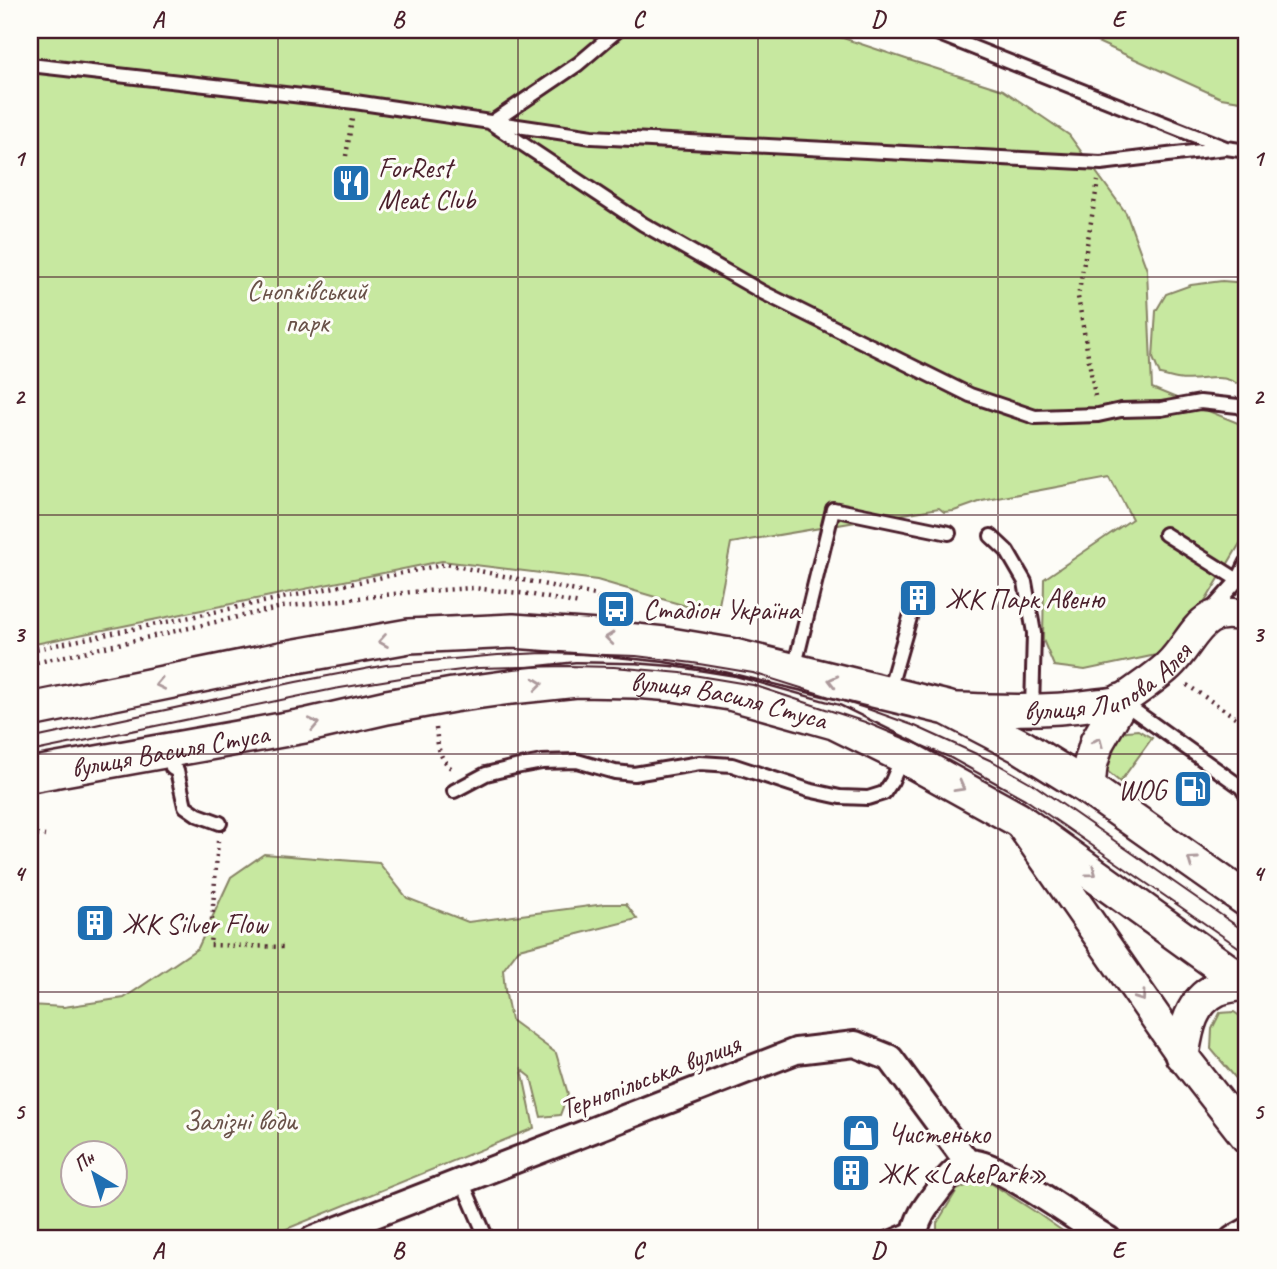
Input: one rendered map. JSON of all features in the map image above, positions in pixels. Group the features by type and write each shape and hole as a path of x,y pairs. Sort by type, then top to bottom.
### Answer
{"main road":[{"name":"вулиця Василя Стуса","path":"30,710 291,656 409,636 513,631 664,644 730,655 947,708 1021,747 1088,788 1247,900"},
{"name":"вулиця Василя Стуса","path":"30,775 304,726 453,695 577,680 635,681 730,693 834,722 1017,818"},
{"path":"1088,788 1090,766 1097,742 1121,701"},
{"path":"1017,818 1245,984"},
{"path":"1182,1055 1187,1025 1197,1004 1216,990 1245,984"}],"street":[{"name":"вулиця Липова Алея","path":"947,708 1032,710 1074,708 1121,701 1169,665 1200,624 1214,616 1229,613 1247,617"},
{"name":"вулиця Василя Стуса","path":"1017,818 1182,1055 1247,1138"},
{"name":"Тернопільська вулиця","path":"313,1239 796,1051 855,1044 890,1058 968,1163"},
{"path":"915,1233 922,1212 950,1176 968,1163 981,1164 1024,1184 1108,1239"},
{"path":"1233,1239 1247,1231"}],"lane":[{"path":"491,123 578,64 618,30"},
{"path":"929,30 1226,148 1247,151"},
{"path":"30,65 355,102 592,137 1101,163 1226,148"},
{"path":"491,123 643,224 762,292 970,395 1035,417 1098,415 1200,402 1238,406 1247,410"},
{"path":"793,671 833,509 948,534"},
{"path":"931,544 935,531"},
{"path":"1165,534 1237,580"},
{"path":"991,536 1007,551 1025,582 1034,633 1032,710"},
{"path":"1200,624 1237,580 1247,562"},
{"path":"888,694 911,614"},
{"path":"1121,701 1241,787 1247,796"},
{"path":"173,750 172,768 177,771 185,806 198,816 220,823"},
{"path":"454,791 486,774 542,762 577,761 615,772 634,774 700,763 732,765 808,790 840,797 868,798 884,793 903,756"},
{"path":"462,1181 487,1239"},
{"path":"887,1239 915,1233"}],"path":[{"path":"346,156 355,102"},
{"path":"1098,415 1078,298 1101,163"},
{"path":"30,651 446,564 595,595 608,608 597,606"},
{"path":"30,664 282,607 411,592 473,588 528,594 585,605"},
{"path":"1169,665 1183,682 1247,725"},
{"path":"435,723 438,746"},
{"path":"220,823 210,945 285,947"},
{"path":"30,834 45,836"}],"green space":[{"name":"Снопківський парк","path":"30,30 819,30 1003,90 1069,135 1126,213 1147,270 1152,388 1238,423 1247,440 1245,535 1194,620 1156,655 1085,670 1054,666 1043,640 1044,579 1132,519 1110,477 982,501 954,511 944,512 939,508 731,543 717,615 597,580 442,561 30,645"},
{"path":"1071,30 1247,30 1247,102 1221,98"},
{"path":"1222,281 1247,283 1247,391 1221,378 1187,380 1160,375 1153,358 1156,311 1166,294 1191,285"},
{"path":"1138,730 1152,738 1120,782 1104,766 1116,734"},
{"name":"Залізні води","path":"264,854 379,863 407,898 468,922 605,904 626,904 637,919 519,949 503,970 511,1020 556,1053 568,1094 560,1115 541,1117 531,1077 522,1070 534,1128 262,1239 30,1239 30,1005 64,1007 124,998 198,948 231,877"},
{"path":"1234,1012 1247,1021 1247,1089 1211,1049 1212,1029 1220,1013"},
{"path":"974,1182 992,1184 1074,1239 937,1239 937,1223 957,1190"}],"tram line":[{"path":"30,739 386,665 544,653 636,656 693,663 753,673 865,708 915,726 994,762 1033,784 1247,933"},
{"path":"30,752 334,689 478,668 614,667 681,673 753,685 865,722 949,757 1025,799 1247,953"}],"place":[{"name":"ForRest Meat Club","path":"351,183"},
{"name":"ЖК Парк Авеню","path":"918,598"},
{"name":"Стадіон Україна","path":"616,609"},
{"name":"WOG","path":"1193,789"},
{"name":"ЖК Silver Flow","path":"95,923"},
{"name":"Чистенько","path":"861,1133"},
{"name":"ЖК «LakePark»","path":"851,1173"}]}
